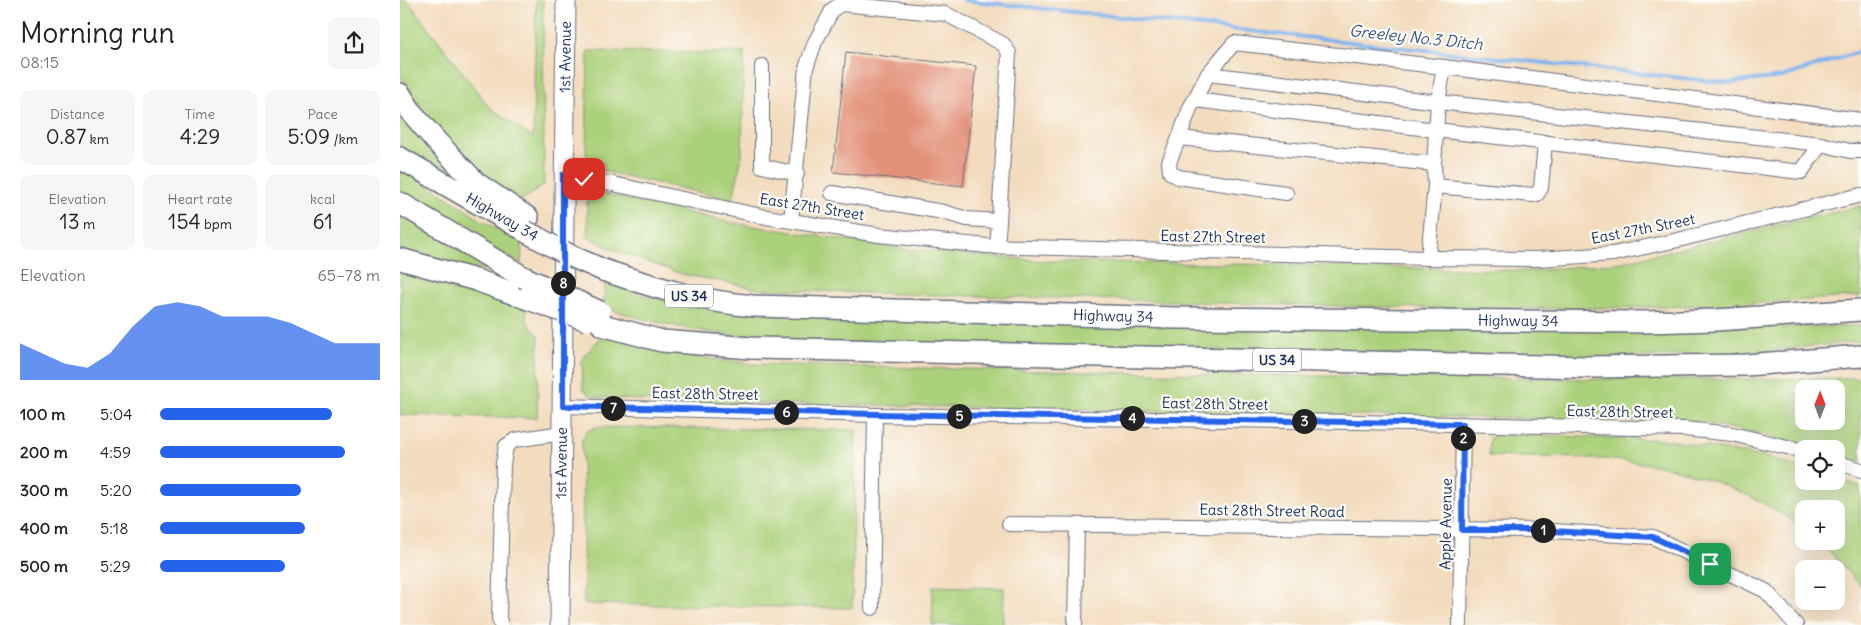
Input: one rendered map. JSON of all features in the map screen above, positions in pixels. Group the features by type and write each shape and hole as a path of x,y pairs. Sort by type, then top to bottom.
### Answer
{"highway":[{"path":"400,94 412,113 436,141 476,182 527,224"},
{"name":"Highway 34","path":"400,158 527,224 570,244 604,264 725,297 778,306 1177,318 1645,322 1861,310"},
{"path":"400,203 523,277 601,318"},
{"name":"US 34","path":"400,259 476,280 526,298 601,318 662,341 751,348 1588,367 1746,365 1861,356"}],"main road":[{"name":"1st Avenue","path":"560,625 566,0"}],"street":[{"path":"791,221 806,68 815,42 833,10 841,4 946,14 1003,44 1009,53 997,246"},
{"path":"1286,193 1178,176 1170,172 1168,162 1195,100 1208,74 1234,43 1444,67 1861,120"},
{"path":"762,66 762,166 796,174"},
{"path":"1428,258 1435,186 1434,164 1438,102 1444,67"},
{"path":"1208,74 1438,102 1821,144 1850,151 1861,151"},
{"path":"1195,100 1801,172 1821,144"},
{"path":"1179,138 1434,164"},
{"path":"1435,186 1537,194 1541,188 1545,142"},
{"name":"East 27th Street","path":"563,175 766,217 878,235 997,246 1428,258 1538,259 1613,254 1861,195"},
{"path":"832,193 943,212 967,219 999,221"},
{"name":"East 28th Street","path":"563,406 875,414 1684,429 1732,434 1795,449"},
{"path":"872,608 875,414"},
{"name":"Apple Avenue","path":"1460,625 1463,424"},
{"path":"501,625 499,618 503,464 506,446 516,440 562,433"},
{"path":"1845,465 1861,470"},
{"name":"East 28th Street Road","path":"1009,524 1536,530 1653,537 1766,591 1796,625"},
{"path":"1074,625 1077,525"}],"green space":[{"path":"400,0 407,0 489,107 533,138 536,0 543,0 544,185 522,200 483,175 433,125 400,75"},
{"path":"588,51 744,53 742,155 733,200 603,171 604,164 591,161 586,154"},
{"path":"400,114 475,190 442,173 400,147"},
{"path":"400,168 484,222 522,242 521,264 400,194"},
{"path":"597,192 733,223 904,249 1045,261 1533,271 1623,262 1861,206 1861,296 1688,306 1515,309 1342,306 760,289 682,274 616,251 588,237 587,202 590,198 597,198"},
{"path":"400,213 463,250 486,268 475,272 400,249"},
{"path":"400,271 434,279 526,309 527,322 539,336 537,418 400,415"},
{"path":"605,280 640,294 690,306 1757,327 1861,326 1861,341 1740,354 1585,358 767,341 663,324 603,307"},
{"path":"603,335 662,352 752,364 1445,378 1861,378 1861,463 1845,458 1845,440 1795,440 1795,444 1765,435 1698,422 654,401 592,397 583,389 582,358"},
{"path":"596,427 856,430 852,608 584,604 582,439 587,431"},
{"path":"1498,434 1669,440 1765,457 1795,466 1795,490 1845,490 1845,482 1860,486 1861,586 1845,568 1845,560 1837,560 1828,550 1845,550 1845,500 1795,500 1795,523 1745,494 1701,477 1641,463 1608,459 1489,456 1490,438"},
{"path":"933,586 1004,588 1003,625 932,625"}],"building":[{"path":"846,52 976,66 963,186 833,172"}],"waterway":[{"name":"Greeley No.3 Ditch","path":"964,0 1728,83 1782,77 1861,51"}],"route":[{"path":"584,179 563,175 563,406 875,414 1463,424 1462,530 1536,530 1653,537 1710,564"}]}
